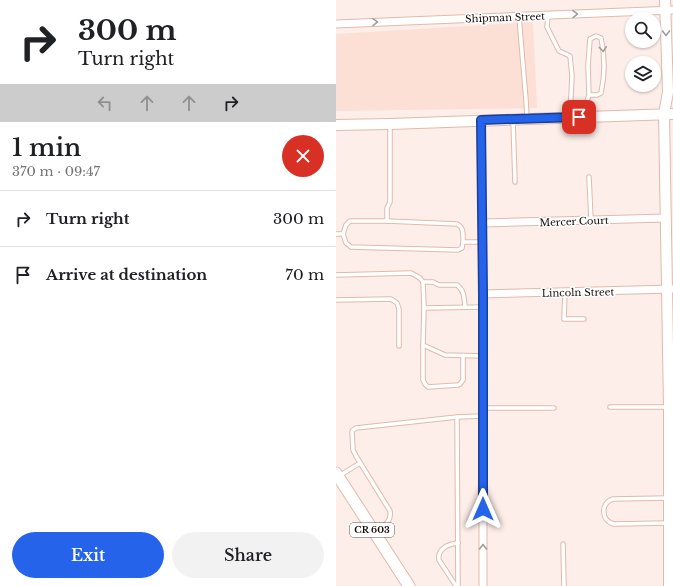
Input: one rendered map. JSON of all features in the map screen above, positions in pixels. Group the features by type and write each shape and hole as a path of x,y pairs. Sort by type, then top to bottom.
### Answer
{"main road":[{"name":"CR 603","path":"337,475 409,586"}],"street":[{"name":"Shipman Street","path":"336,24 519,17 668,7"},
{"path":"668,7 666,65 668,92 666,218 670,290 669,498 671,512 669,523 669,586"},
{"path":"336,125 668,114"},
{"path":"481,120 483,294 483,586"},
{"name":"Mercer Court","path":"482,223 666,218"},
{"name":"Lincoln Street","path":"483,294 670,290"}],"lane":[{"path":"548,15 547,27 559,51 570,56 572,76 570,117"},
{"path":"519,17 527,119"},
{"path":"587,116 587,101 589,95 588,51 590,39 596,36 601,38 604,51 602,93 597,95 589,95"},
{"path":"513,119 515,182"},
{"path":"387,221 390,202 390,124"},
{"path":"589,177 591,220"},
{"path":"387,221 459,224 463,232 463,242 462,248 458,250 350,247 346,243 343,234 346,225 349,222 387,221"},
{"path":"336,234 343,234"},
{"path":"463,242 482,242"},
{"path":"336,274 411,274 420,278 423,282 423,380 426,385 430,387 460,384 463,380 463,356"},
{"path":"423,282 432,282 439,286 459,286 464,294 465,307"},
{"path":"565,292 564,319 584,319"},
{"path":"336,300 391,299 397,303 399,309 399,346"},
{"path":"424,308 483,307"},
{"path":"423,345 445,355 483,356"},
{"path":"610,407 669,407"},
{"path":"483,408 554,408"},
{"path":"375,533 390,520 391,514 353,450 353,430 356,428 457,417 483,416"},
{"path":"457,417 457,586"},
{"path":"337,475 360,463"},
{"path":"669,498 613,499 610,500 604,507 604,516 610,523 614,524 669,523"},
{"path":"457,586 439,560 438,556 440,551 444,548 451,544 458,543"},
{"path":"563,544 564,586"}],"shaded area":[{"path":"533,22 537,108 336,111 336,34"}],"route":[{"path":"483,509 481,120 579,117"}]}
